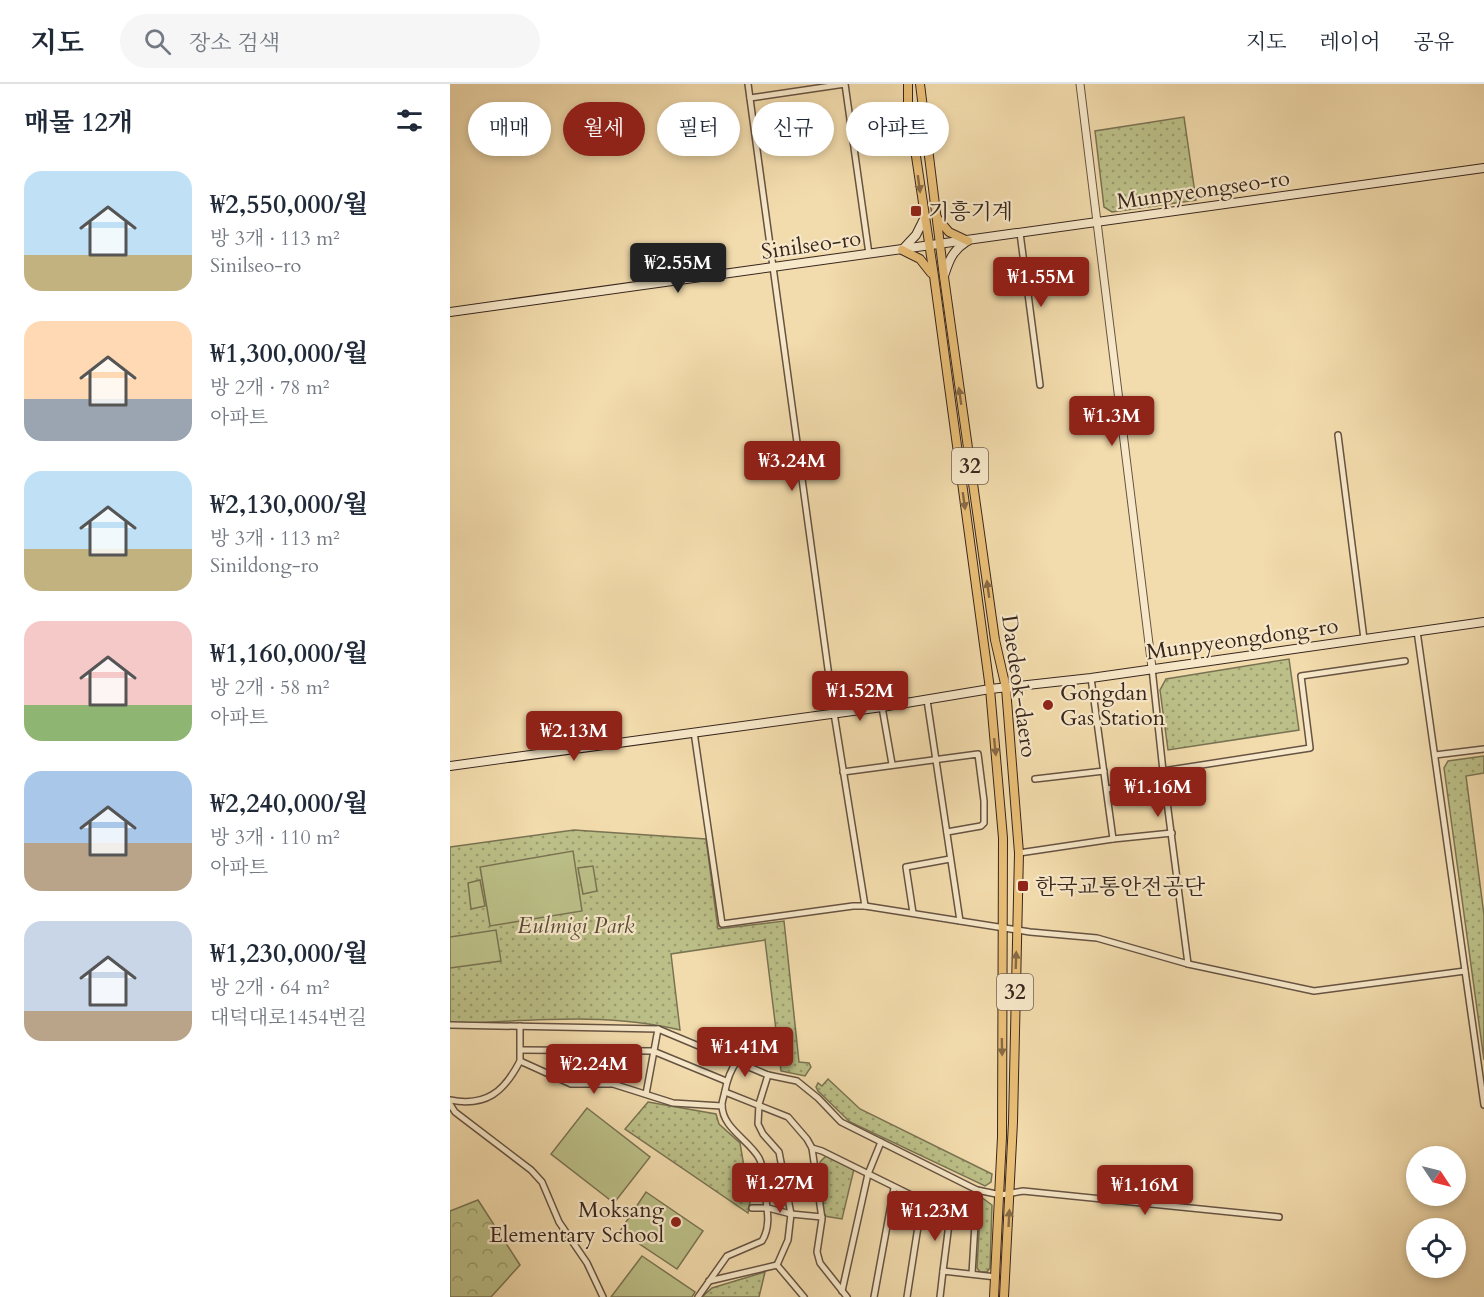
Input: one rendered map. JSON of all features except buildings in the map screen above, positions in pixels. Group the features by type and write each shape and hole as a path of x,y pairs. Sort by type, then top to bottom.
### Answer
{"main road":[{"name":"Daedeok-daero","path":"908,84 908,103 990,689 1003,838 1004,1297"},
{"name":"Daedeok-daero","path":"920,84 944,277 995,640 1006,688 1019,853 1005,1194 994,1297"},
{"name":"Munpyeongseo-ro","path":"928,246 1484,168"},
{"path":"937,218 949,232 968,241"},
{"path":"924,219 916,235 902,250 920,259 934,276"},
{"path":"944,277 951,255 968,241"},
{"name":"Sinilseo-ro","path":"450,312 928,246"},
{"name":"Munpyeongdong-ro","path":"450,766 1484,622"}],"street":[{"path":"748,84 834,712 865,906"},
{"path":"750,98 845,84 869,254"},
{"path":"1080,84 1188,964"},
{"path":"1020,233 1040,385"},
{"path":"1338,435 1364,639"},
{"path":"1417,631 1484,1105"},
{"path":"1163,771 1310,748 1302,676 1405,660"},
{"path":"1091,678 1113,839"},
{"path":"927,700 960,921"},
{"path":"882,706 892,764"},
{"path":"694,732 722,924 865,906 1016,929 1097,938 1188,964 1314,991 1465,971"},
{"path":"1435,756 1484,749"},
{"path":"843,772 978,754 984,801 984,823 981,826 947,832"},
{"path":"1035,779 1104,771"},
{"path":"1107,789 1164,780"},
{"path":"1019,853 1172,833"},
{"path":"913,913 906,867 950,860"},
{"path":"450,1025 658,1029 768,1076 797,1081 818,1098 841,1122 977,1190 1005,1194 1023,1191 1279,1217"},
{"path":"450,1102 466,1103 484,1100 500,1090 512,1077 520,1061 520,1026"},
{"path":"646,1094 658,1029"},
{"path":"521,1050 653,1051 726,1081"},
{"path":"520,1061 572,1084 613,1084 680,1105 722,1106"},
{"path":"698,1297 727,1256 762,1241 767,1228 768,1208 759,1159 726,1120 722,1106 726,1081 736,1061"},
{"path":"768,1076 759,1104 758,1124 778,1152 791,1214 788,1240 777,1265"},
{"path":"725,1092 788,1117 807,1138 812,1148 822,1217 817,1252 820,1263 847,1297"},
{"path":"450,1102 455,1112 531,1170 542,1182 559,1221 586,1263 603,1297"},
{"path":"842,1291 868,1174 881,1142"},
{"path":"812,1148 974,1226"},
{"path":"874,1297 894,1188"},
{"path":"972,1274 977,1190"},
{"path":"907,1297 922,1201"},
{"path":"752,1208 768,1208 791,1214 822,1217"},
{"path":"940,1297 950,1216"},
{"path":"709,1281 777,1265"},
{"path":"777,1265 804,1297"},
{"path":"943,1271 996,1277"}],"green space":[{"path":"1184,117 1196,200 1112,212 1104,207 1095,131"},
{"path":"1289,659 1299,730 1168,750 1160,690 1166,679"},
{"path":"1484,756 1484,773 1466,776 1484,915 1484,1060 1444,768 1448,761"},
{"name":"Eulmigi Park","path":"574,830 706,839 718,929 784,921 799,1062 809,1063 811,1067 805,1076 781,1071 765,940 671,954 680,1030 653,1024 596,1019 452,1024 450,1022 450,847"},
{"path":"573,851 582,911 490,926 480,867"},
{"path":"593,866 597,891 583,894 578,868"},
{"path":"480,880 485,906 471,909 468,883"},
{"path":"496,930 501,961 450,968 450,937"},
{"path":"828,1079 860,1109 992,1174 991,1182 985,1186 850,1122 818,1091 816,1087 818,1083 822,1086"},
{"path":"648,1102 716,1114 719,1124 740,1143 750,1202 748,1213 625,1129"},
{"path":"587,1108 650,1157 614,1203 551,1154"},
{"path":"826,1156 854,1169 842,1219 824,1216 820,1162"},
{"path":"646,1192 703,1231 677,1269 620,1231"},
{"path":"981,1197 992,1205 990,1268 987,1272 980,1272 977,1268"},
{"path":"478,1200 520,1265 491,1297 450,1297 450,1211"},
{"path":"642,1256 695,1292 692,1297 611,1297"},
{"path":"765,1272 759,1297 702,1297 712,1288"}],"place":[{"name":"기흥기계","path":"916,211"},
{"name":"Gongdan Gas Station","path":"1048,705"},
{"name":"한국교통안전공단","path":"1023,886"},
{"name":"Moksang Elementary School","path":"676,1222"}]}
